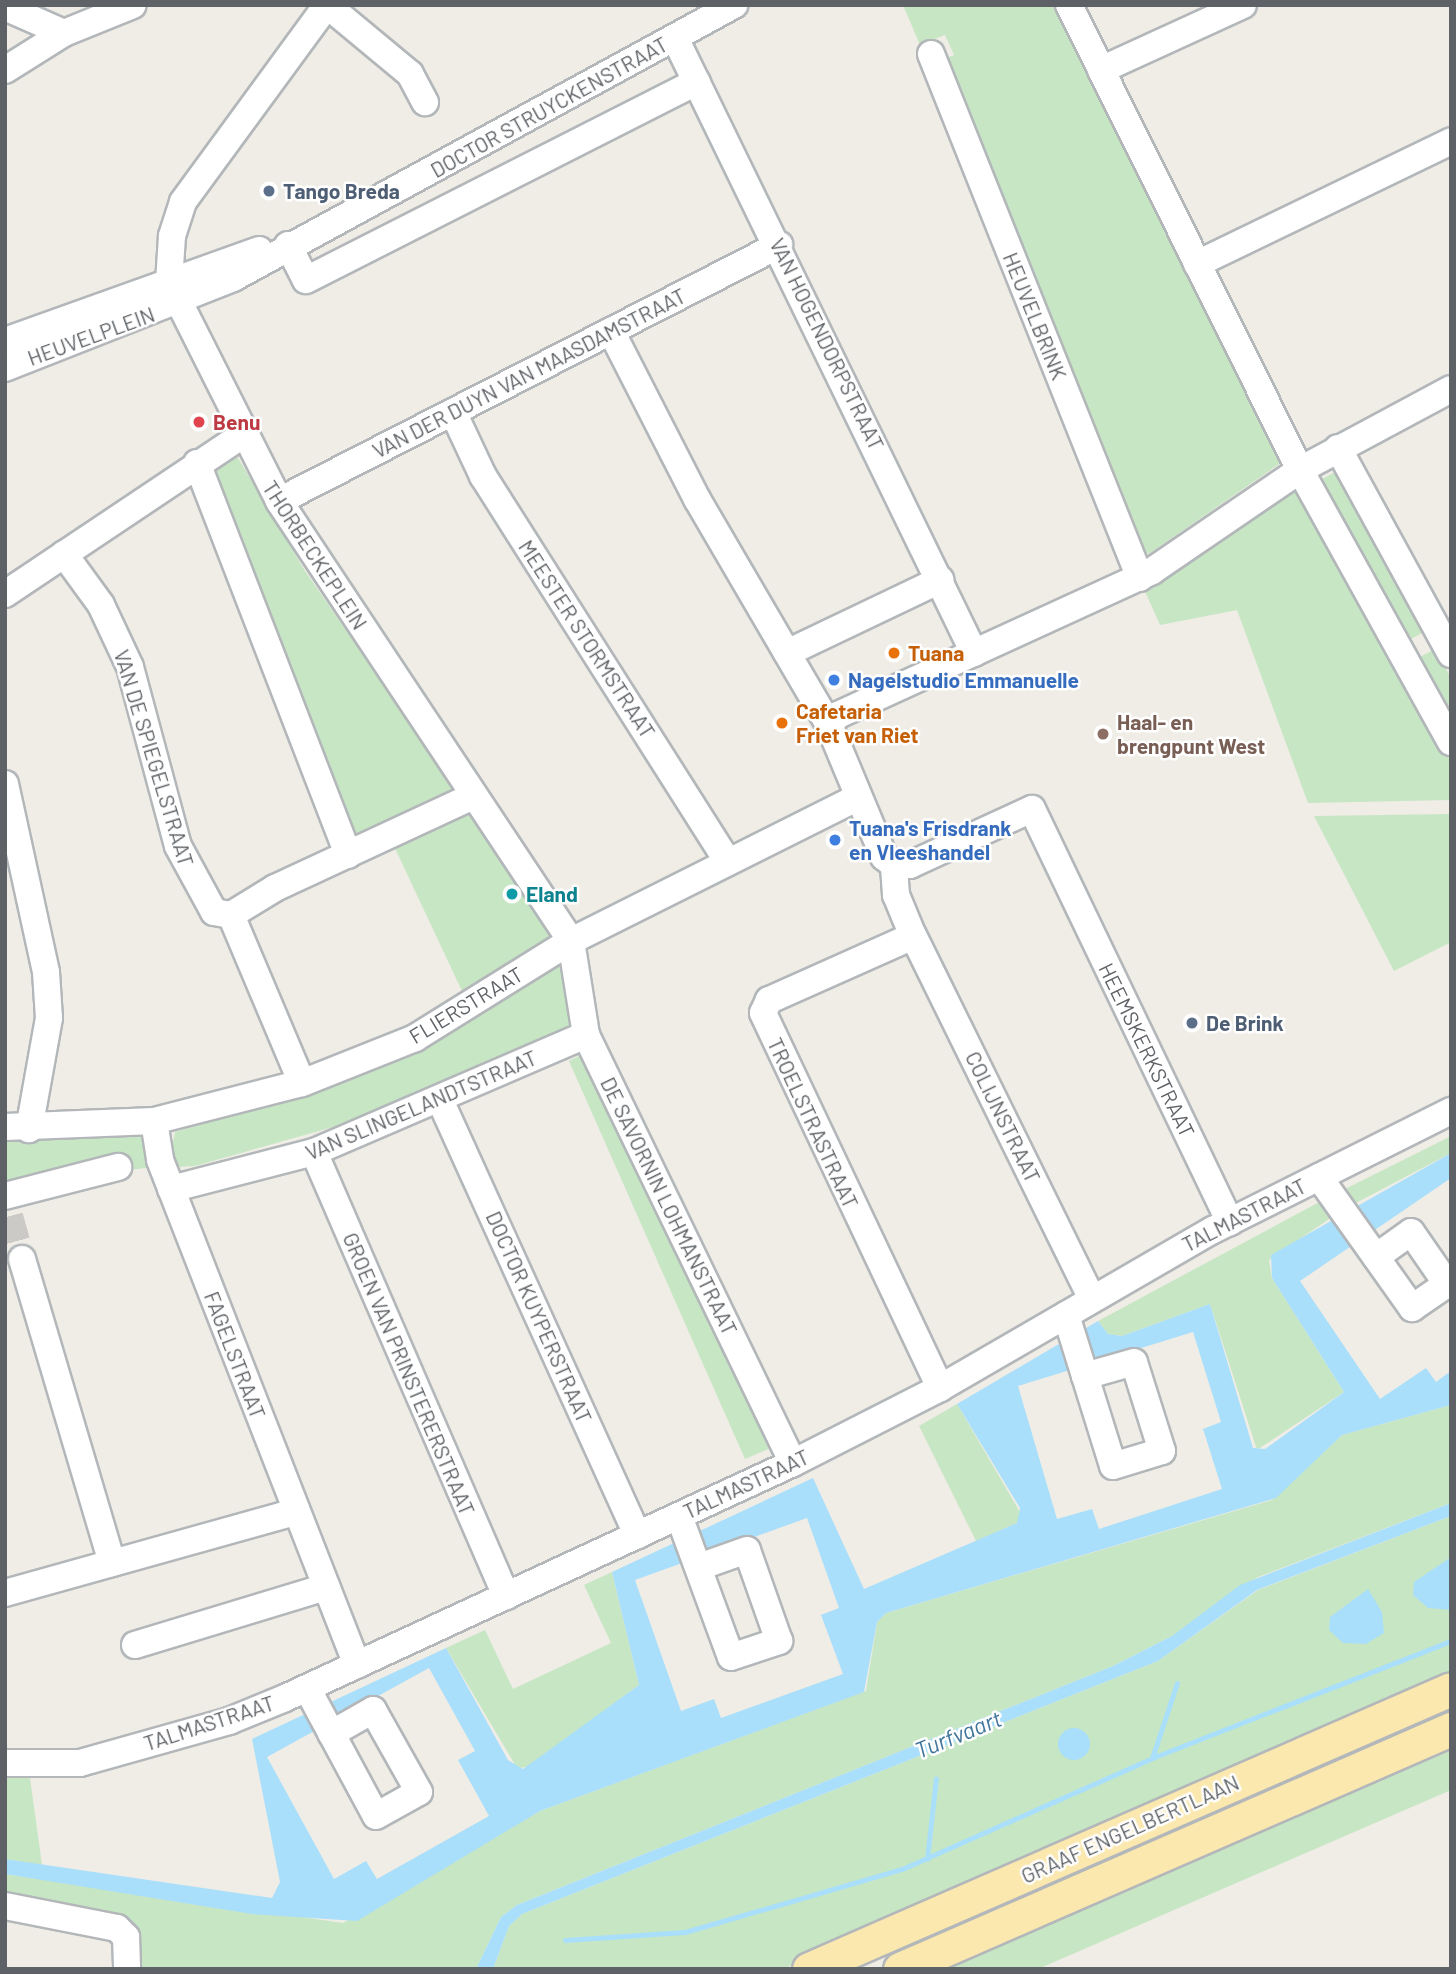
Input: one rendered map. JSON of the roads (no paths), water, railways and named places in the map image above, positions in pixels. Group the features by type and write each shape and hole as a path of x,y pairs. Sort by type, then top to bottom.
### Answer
{"main road":[{"name":"GRAAF ENGELBERTLAAN","path":"809,1969 1451,1689"},
{"name":"GRAAF ENGELBERTLAAN","path":"900,1969 1451,1729"}],"street":[{"path":"5,70 64,33 133,5"},
{"path":"173,293 172,236 183,202 327,5 410,74 425,102"},
{"name":"DOCTOR STRUYCKENSTRAAT","path":"173,293 288,245 734,5"},
{"path":"1069,5 1300,470 1451,743"},
{"path":"1101,70 1244,5"},
{"path":"5,6 64,33"},
{"name":"VAN HOGENDORPSTRAAT","path":"675,38 779,245 974,653"},
{"name":"HEUVELBRINK","path":"931,54 1140,578"},
{"name":"DOCTOR STRUYCKENSTRAAT","path":"288,245 306,280 697,82"},
{"path":"1197,264 1451,141"},
{"name":"VAN DER DUYN VAN MAASDAMSTRAAT","path":"279,501 779,245"},
{"name":"HEUVELPLEIN","path":"5,341 173,293"},
{"name":"HEUVELPLEIN","path":"5,368 173,293"},
{"name":"THORBECKEPLEIN","path":"173,293 241,436 279,501 571,941"},
{"path":"611,331 697,499 829,725 856,798 884,857 894,865"},
{"path":"829,725 974,653 1140,578 1300,470 1451,389"},
{"name":"MEESTER STORMSTRAAT","path":"453,412 484,476 728,862"},
{"path":"5,594 241,436"},
{"path":"1338,448 1444,626 1451,654"},
{"path":"197,463 348,855"},
{"name":"VAN DE SPIEGELSTRAAT","path":"64,554 101,605 130,667 178,846 199,894 214,912 231,915"},
{"path":"787,653 940,580"},
{"path":"1399,649 1444,626"},
{"path":"5,784 46,972 49,1018 17,1128"},
{"path":"302,1083 231,915 348,855 473,796"},
{"name":"FLIERSTRAAT","path":"17,1128 154,1121 302,1083 415,1038 571,941 856,798"},
{"name":"HEEMSKERKSTRAAT","path":"894,865 910,865 1032,809 1230,1222"},
{"name":"COLIJNSTRAAT","path":"894,865 896,895 914,936 1092,1299"},
{"name":"TROELSTRASTRAAT","path":"914,936 769,1000 763,1013 940,1388"},
{"name":"DE SAVORNIN LOHMANSTRAAT","path":"571,941 586,1035 793,1463"},
{"name":"VAN SLINGELANDTSTRAAT","path":"171,1189 314,1152 586,1035"},
{"name":"DOCTOR KUYPERSTRAAT","path":"440,1100 637,1535"},
{"name":"TALMASTRAAT","path":"5,1763 80,1763 229,1721 320,1713 357,1665 637,1535 690,1544 793,1463 1069,1325 1092,1299 1230,1222 1451,1111"},
{"name":"FAGELSTRAAT","path":"154,1121 171,1189 357,1665"},
{"name":"GROEN VAN PRINSTERERSTRAAT","path":"314,1152 506,1596"},
{"path":"7,1204 118,1167"},
{"path":"1319,1177 1370,1248"},
{"path":"22,1259 112,1563"},
{"path":"1069,1325 1084,1371"},
{"path":"5,1593 296,1512"},
{"path":"135,1645 326,1587"},
{"path":"5,1906 117,1928 126,1937 127,1969"}],"water":[{"path":"1451,1153 1451,1178 1300,1281 1380,1399 1426,1368 1436,1382 1451,1371 1451,1405 1342,1435 1276,1498 886,1613 877,1622 864,1692 540,1811 357,1921 252,1914 5,1874 5,1859 272,1898 280,1882 252,1739 446,1648 508,1760 523,1769 639,1685 612,1572 813,1478 864,1589 1017,1523 1020,1508 957,1404 1098,1321 1108,1334 1122,1336 1210,1304 1253,1448 1265,1449 1344,1392 1272,1278 1271,1255","holes":["1193,1332 1221,1422 1203,1429 1222,1489 1099,1529 1092,1509 1057,1519 1018,1386","807,1518 839,1608 821,1615 843,1674 721,1718 714,1699 681,1711 635,1580","429,1668 475,1751 458,1760 489,1816 377,1879 366,1861 334,1879 267,1757"]},
{"name":"Turfvaart","path":"1451,1503 1451,1516 1257,1590 1158,1661 522,1914 509,1926 493,1969 476,1969 501,1917 517,1905 1113,1666 1172,1636 1240,1585"},
{"path":"1451,1557 1451,1610 1428,1608 1413,1595 1414,1582"},
{"path":"1368,1589 1382,1612 1384,1633 1366,1644 1343,1643 1329,1630 1330,1617"},
{"path":"1074,1728 1085,1733 1090,1744 1085,1755 1074,1760 1063,1755 1058,1744 1063,1733"}],"waterway":[{"path":"565,1940 685,1932 902,1869 1152,1758 1451,1641"},
{"path":"1152,1758 1177,1683"},
{"path":"927,1859 936,1778"}],"tunnel":[{"path":"10,1216 22,1259"}],"place":[{"name":"Tango Breda","path":"269,191"},
{"name":"Benu","path":"199,422"},
{"name":"Tuana","path":"894,653"},
{"name":"Nagelstudio Emmanuelle","path":"834,680"},
{"name":"Cafetaria Friet van Riet","path":"782,723"},
{"name":"Haal- en brengpunt West","path":"1103,734"},
{"name":"Tuana's Frisdrank en Vleeshandel","path":"835,840"},
{"name":"Eland","path":"512,894"},
{"name":"De Brink","path":"1192,1023"}]}
